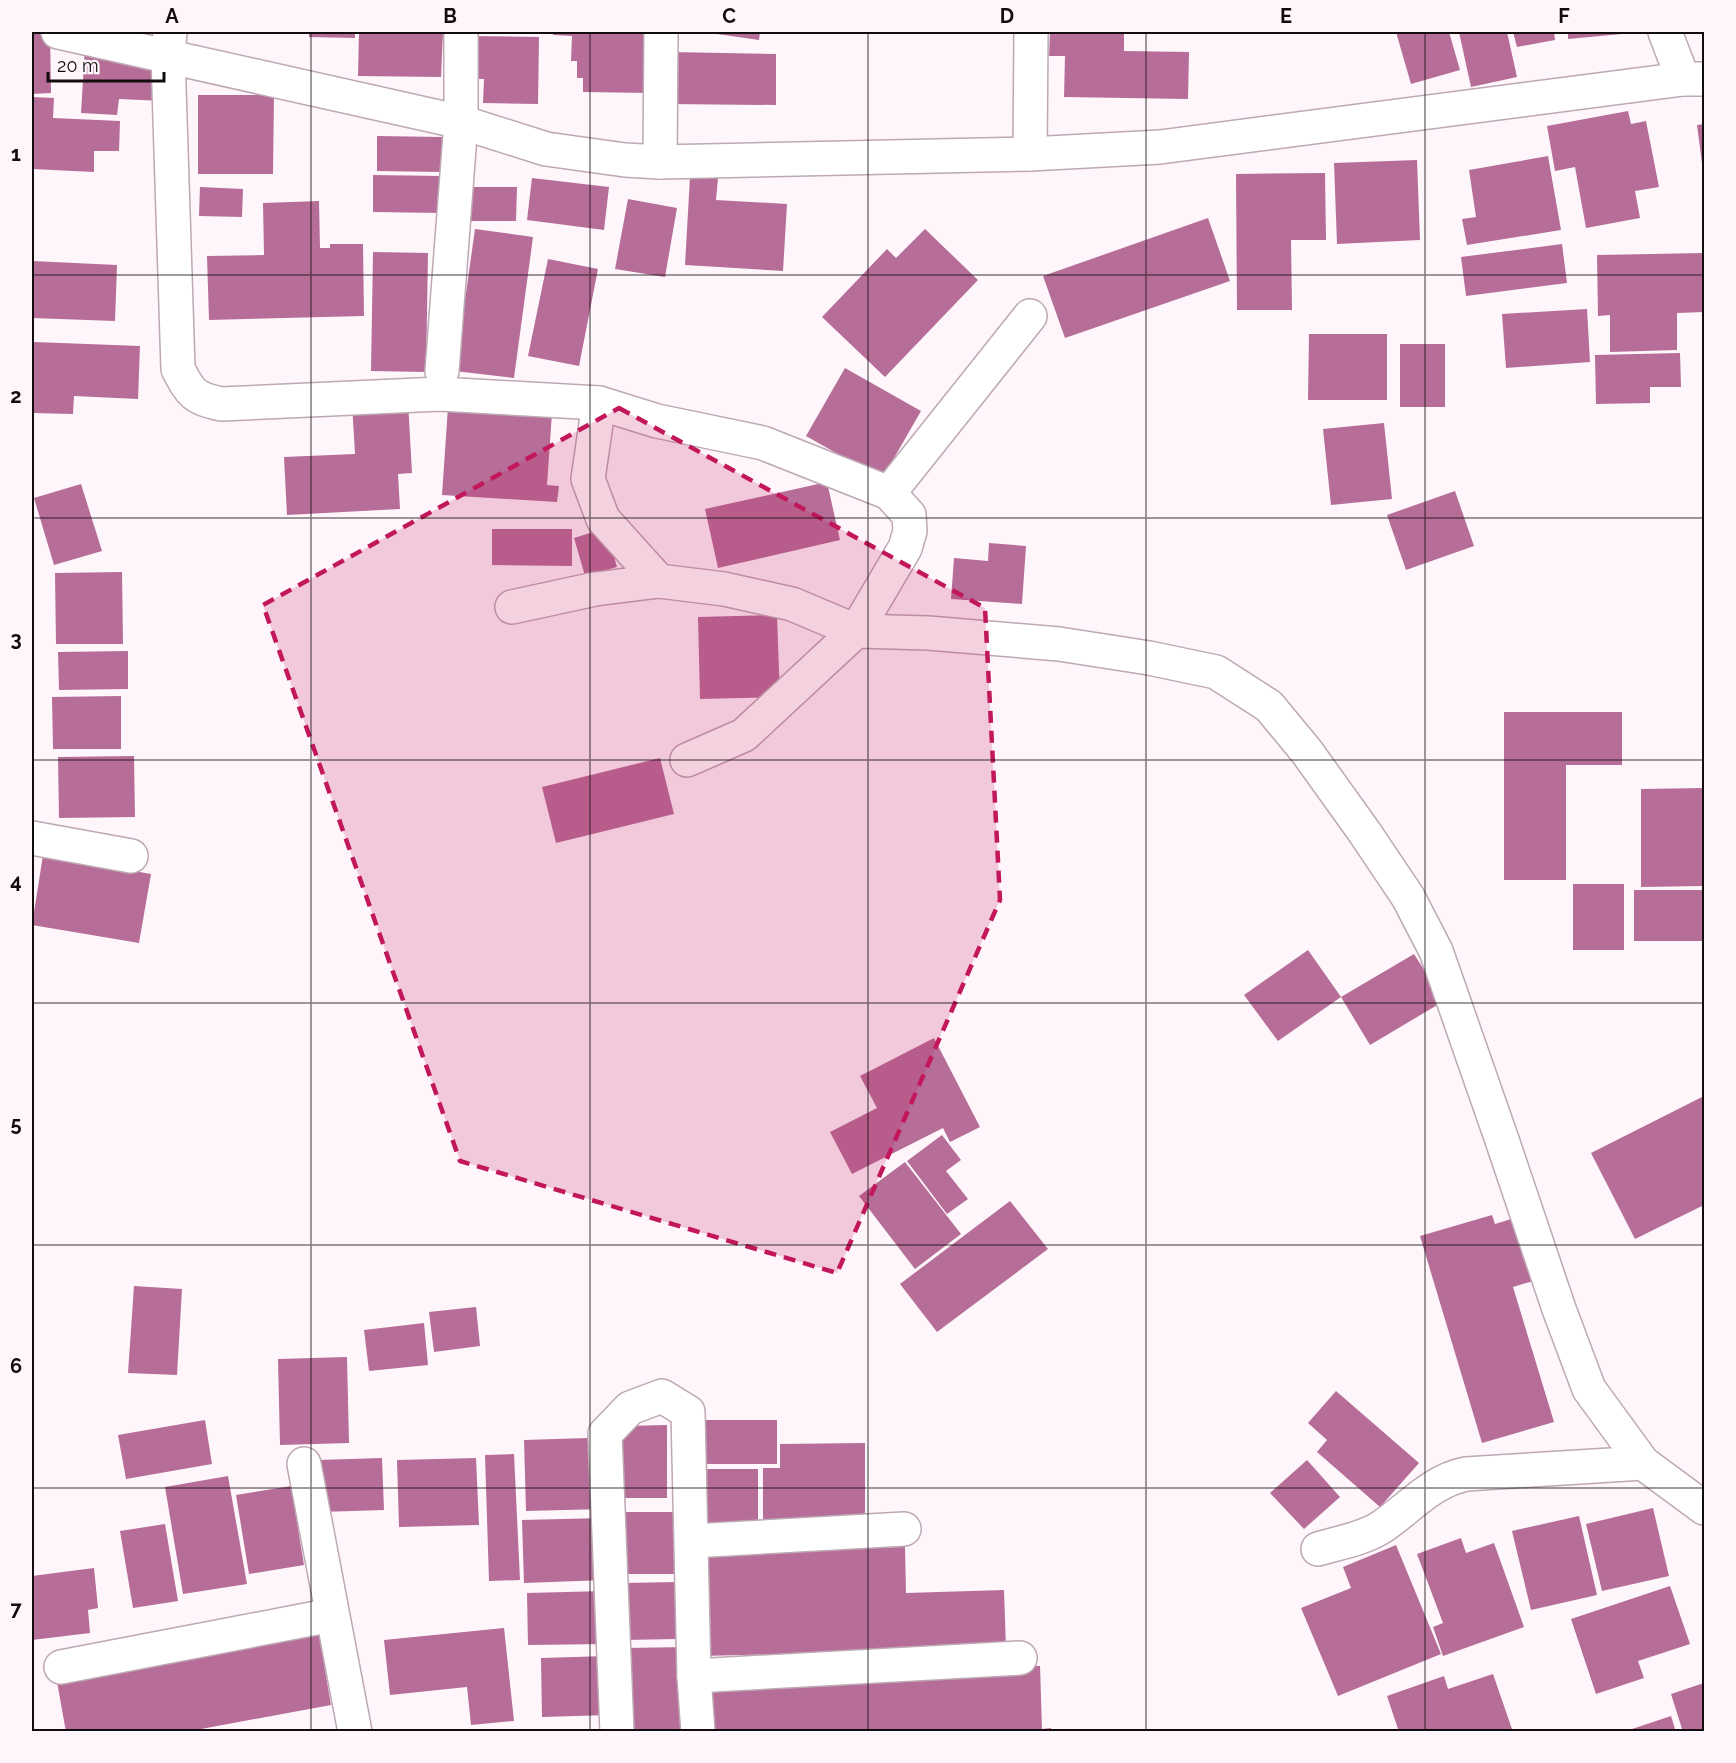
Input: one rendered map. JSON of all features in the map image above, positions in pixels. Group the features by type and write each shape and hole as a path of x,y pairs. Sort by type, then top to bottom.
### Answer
{"street":[{"path":"58,32 169,44 461,122 546,149 591,156 660,162 1030,154 1160,147 1694,79 1665,32"},
{"path":"442,371 461,122 461,32"},
{"path":"660,162 661,32"},
{"path":"1030,154 1031,32"},
{"path":"169,44 178,369 187,386 200,400 222,404 440,394 599,404 657,422 763,443 889,493 909,514 910,531 905,548 856,631 744,735 687,760"},
{"path":"889,493 1029,316"},
{"path":"599,404 588,479 603,519 659,581"},
{"path":"512,607 596,589 659,581 724,589 792,604 856,631 928,633 1059,644 1149,658 1216,672 1269,706 1307,752 1371,842 1408,897 1436,951 1558,1309 1589,1389 1643,1463 1704,1508"},
{"path":"32,838 131,856"},
{"path":"617,1731 605,1434 630,1408 662,1396 688,1412 694,1676 698,1731"},
{"path":"1318,1549 1364,1536 1379,1529 1438,1484 1451,1477 1466,1474 1643,1463"},
{"path":"303,1464 354,1731"},
{"path":"692,1542 904,1529"},
{"path":"61,1667 332,1615"},
{"path":"694,1676 1020,1658"}],"highlighted area":[{"path":"619,408 985,608 1000,900 837,1273 460,1161 263,605"}],"building":[{"path":"309,32 355,32 355,38 309,37"},
{"path":"359,32 443,32 441,77 358,76"},
{"path":"554,32 652,32 650,93 583,92 583,78 577,78 577,61 571,61 572,36 553,35"},
{"path":"703,32 760,32 759,40"},
{"path":"1050,32 1124,33 1124,51 1189,52 1188,99 1064,97 1065,56 1049,56"},
{"path":"1396,32 1449,32 1460,70 1411,84"},
{"path":"1459,32 1507,32 1517,77 1471,87"},
{"path":"1513,32 1554,32 1555,40 1517,47"},
{"path":"1568,32 1622,32 1622,34 1568,39"},
{"path":"32,33 50,33 51,93 32,94"},
{"path":"470,36 539,37 538,104 483,103 484,79 469,79"},
{"path":"85,47 166,64 164,101 119,99 117,115 81,113"},
{"path":"669,52 776,54 776,105 668,104"},
{"path":"198,95 274,95 273,174 198,174"},
{"path":"32,97 54,98 53,118 120,121 119,151 94,151 94,172 32,169"},
{"path":"1628,111 1631,124 1646,121 1659,187 1635,191 1640,218 1586,228 1575,167 1555,171 1547,126"},
{"path":"1704,124 1704,171 1703,171 1697,125"},
{"path":"377,136 442,137 442,172 377,171"},
{"path":"1548,156 1561,230 1467,245 1462,219 1476,217 1469,170"},
{"path":"1417,160 1420,240 1337,244 1334,163"},
{"path":"1325,173 1326,240 1291,240 1292,310 1237,310 1236,174"},
{"path":"373,175 442,176 442,213 373,212"},
{"path":"690,177 718,178 716,200 787,204 783,271 685,265"},
{"path":"532,178 609,187 604,230 527,220"},
{"path":"200,187 243,189 242,217 199,216"},
{"path":"471,187 517,187 516,221 471,221"},
{"path":"628,199 677,208 665,277 615,269"},
{"path":"319,201 320,248 330,248 330,244 363,244 364,316 209,320 207,256 264,255 263,203"},
{"path":"1208,218 1230,281 1065,338 1043,276"},
{"path":"475,229 533,237 514,378 455,371"},
{"path":"925,229 978,280 885,377 822,317 887,249 896,258"},
{"path":"1562,244 1567,283 1466,296 1461,257"},
{"path":"373,252 428,253 426,372 371,371"},
{"path":"1704,253 1704,312 1677,313 1677,350 1610,352 1610,315 1598,316 1597,255"},
{"path":"548,259 598,269 579,366 528,356"},
{"path":"32,261 117,265 115,321 32,318"},
{"path":"1587,309 1590,362 1506,368 1502,314"},
{"path":"1309,334 1387,334 1387,400 1308,400"},
{"path":"34,342 140,346 138,399 74,396 73,414 32,413"},
{"path":"1400,344 1445,344 1445,407 1400,407"},
{"path":"1680,353 1681,387 1650,387 1650,403 1596,404 1595,355"},
{"path":"845,368 921,411 882,479 806,436"},
{"path":"408,401 412,473 398,474 400,509 287,515 284,457 355,454 352,404"},
{"path":"448,407 552,413 547,485 559,486 557,502 442,495"},
{"path":"1384,423 1392,499 1331,505 1323,429"},
{"path":"827,482 840,540 718,568 705,509"},
{"path":"81,484 102,551 54,565 34,498"},
{"path":"1455,491 1474,546 1406,570 1387,515"},
{"path":"606,528 617,567 585,576 574,538"},
{"path":"492,529 572,529 572,566 492,565"},
{"path":"989,543 1026,546 1022,604 951,599 954,558 988,561"},
{"path":"122,572 123,644 56,644 55,573"},
{"path":"777,615 780,697 700,699 698,617"},
{"path":"128,651 128,689 59,690 58,652"},
{"path":"121,696 121,749 53,749 52,697"},
{"path":"1504,712 1622,712 1622,765 1566,765 1566,880 1504,880"},
{"path":"134,756 135,817 59,818 58,757"},
{"path":"660,758 674,814 556,843 542,787"},
{"path":"1704,788 1704,886 1641,887 1641,789"},
{"path":"43,855 151,874 139,943 32,925"},
{"path":"1573,884 1624,884 1624,950 1573,950"},
{"path":"1634,890 1704,890 1704,941 1634,941"},
{"path":"1308,950 1341,997 1278,1041 1244,995"},
{"path":"1414,954 1444,1001 1370,1045 1341,997"},
{"path":"934,1038 980,1127 950,1142 943,1128 852,1174 830,1132 877,1108 860,1076"},
{"path":"1704,1096 1704,1205 1635,1239 1591,1153"},
{"path":"942,1135 961,1160 946,1171 968,1199 947,1214 907,1161"},
{"path":"905,1162 961,1234 915,1269 859,1196"},
{"path":"1010,1201 1048,1249 937,1332 900,1284"},
{"path":"1492,1215 1495,1224 1524,1215 1543,1278 1513,1287 1554,1422 1482,1443 1420,1236"},
{"path":"134,1286 182,1289 177,1375 128,1373"},
{"path":"476,1307 480,1346 434,1352 429,1312"},
{"path":"424,1323 428,1365 369,1371 364,1330"},
{"path":"347,1357 349,1443 280,1445 278,1359"},
{"path":"1336,1391 1419,1463 1380,1507 1317,1452 1327,1440 1308,1423"},
{"path":"205,1420 212,1464 126,1479 118,1435"},
{"path":"699,1420 777,1420 777,1464 699,1464"},
{"path":"667,1425 667,1498 621,1498 621,1426"},
{"path":"588,1438 588,1455 602,1455 604,1509 526,1511 524,1440"},
{"path":"865,1443 865,1521 763,1521 763,1468 780,1468 780,1444"},
{"path":"514,1454 520,1580 489,1581 485,1455"},
{"path":"382,1458 384,1510 320,1512 318,1460"},
{"path":"476,1458 479,1525 399,1527 397,1460"},
{"path":"1307,1460 1340,1497 1304,1529 1270,1493"},
{"path":"699,1469 758,1469 758,1533 699,1533"},
{"path":"228,1476 247,1584 183,1594 165,1487"},
{"path":"291,1486 304,1565 249,1574 236,1495"},
{"path":"1653,1508 1669,1576 1602,1591 1586,1524"},
{"path":"623,1512 676,1512 676,1574 623,1574"},
{"path":"1579,1516 1597,1595 1531,1610 1512,1531"},
{"path":"603,1518 605,1580 524,1583 522,1520"},
{"path":"165,1524 178,1601 133,1608 120,1531"},
{"path":"1461,1538 1466,1553 1494,1543 1524,1627 1443,1656 1433,1627 1443,1623 1417,1554"},
{"path":"1396,1545 1441,1654 1338,1696 1301,1608 1351,1588 1343,1567"},
{"path":"905,1547 906,1593 1004,1590 1006,1649 699,1656 696,1552"},
{"path":"94,1568 98,1608 88,1610 90,1633 32,1640 32,1576"},
{"path":"677,1582 677,1639 624,1640 624,1583"},
{"path":"1670,1586 1690,1644 1638,1661 1644,1678 1596,1694 1571,1619"},
{"path":"605,1591 606,1644 528,1645 527,1593"},
{"path":"504,1628 514,1721 471,1725 467,1687 390,1695 384,1640"},
{"path":"318,1629 331,1705 185,1732 66,1732 56,1676"},
{"path":"687,1647 687,1732 626,1732 626,1648"},
{"path":"607,1656 609,1715 542,1717 541,1658"},
{"path":"1040,1666 1042,1729 1051,1728 1052,1732 709,1732 708,1685"},
{"path":"1493,1674 1513,1732 1399,1732 1387,1696 1444,1676 1448,1689"},
{"path":"1704,1683 1704,1732 1683,1732 1671,1694"},
{"path":"1671,1716 1676,1732 1626,1732 1626,1731"}]}
